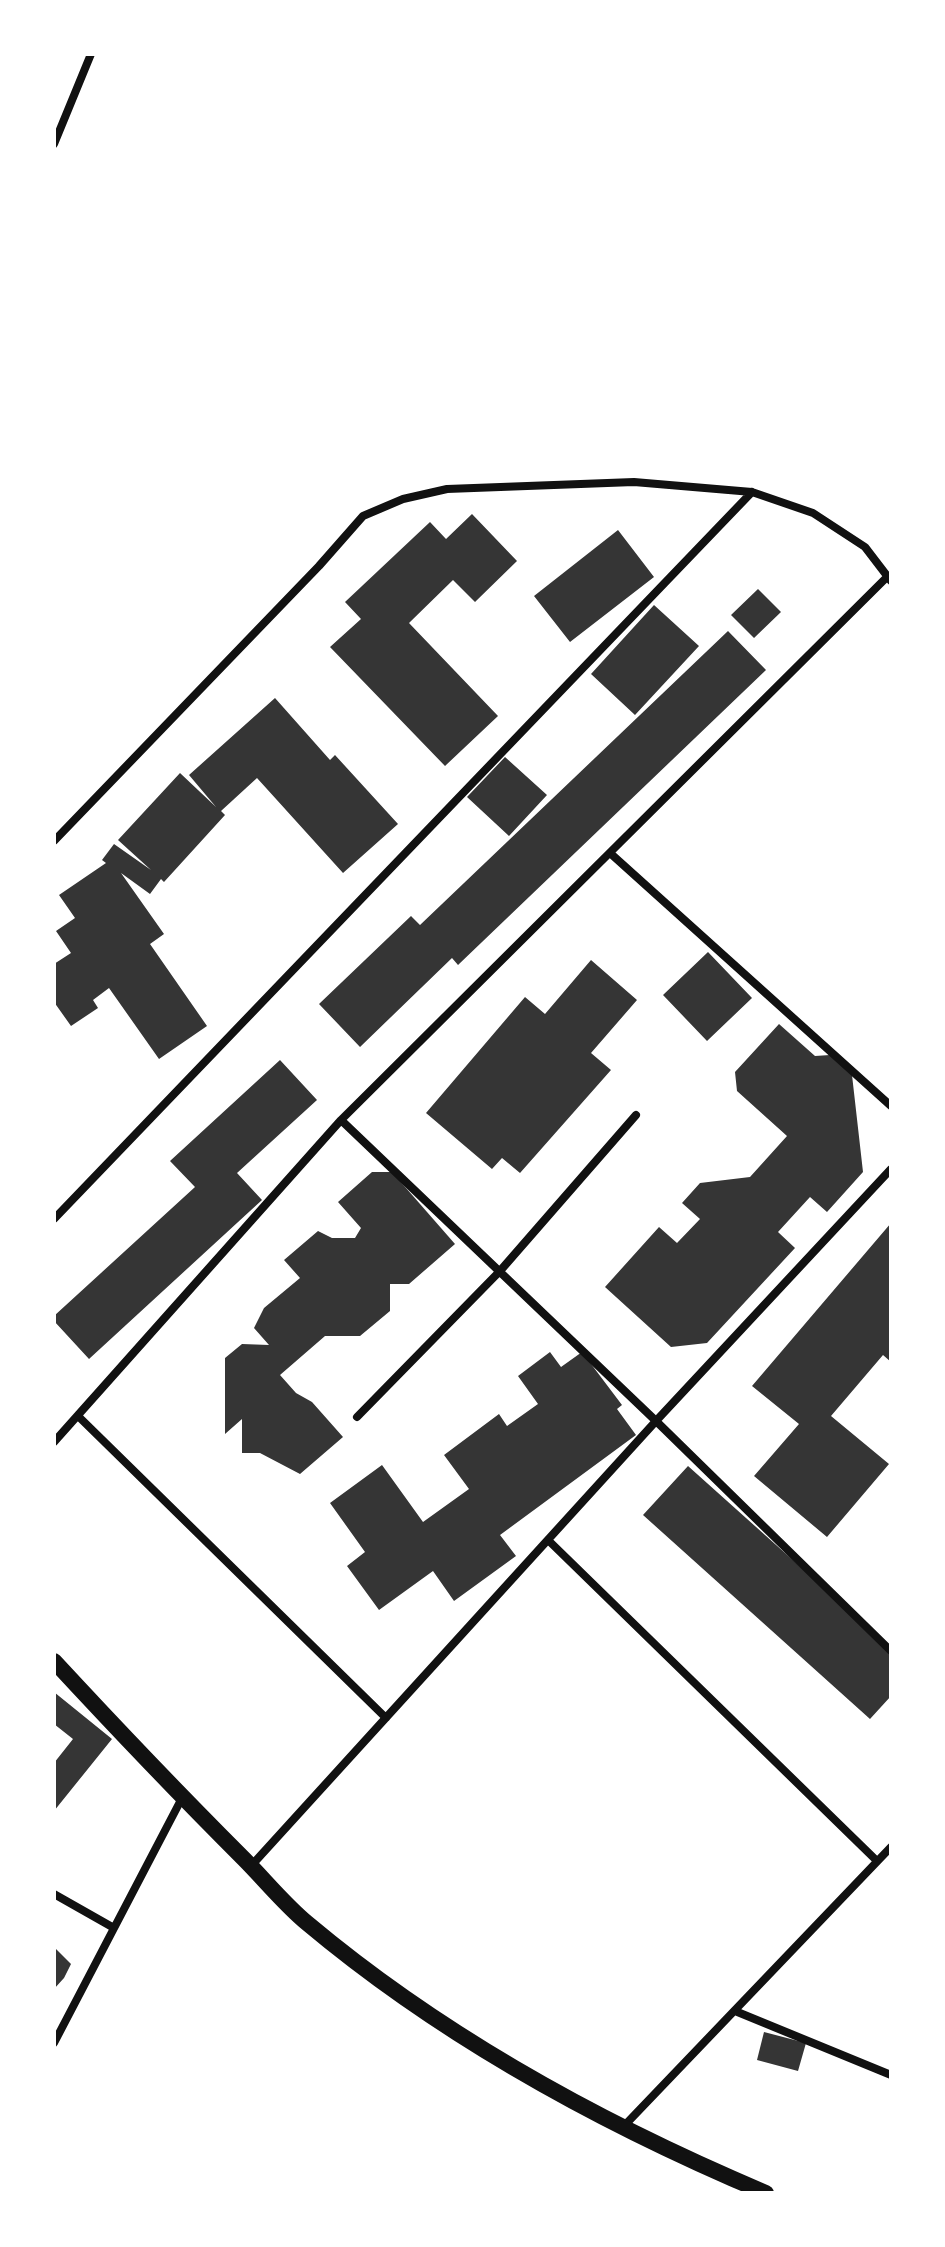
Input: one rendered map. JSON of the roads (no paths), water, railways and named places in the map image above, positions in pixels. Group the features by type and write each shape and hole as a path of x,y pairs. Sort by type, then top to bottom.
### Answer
{"main road":[{"path":"54,1661 182,1798 305,1922 400,1995 509,2067 700,2165 766,2193"}],"street":[{"path":"54,144 91,54"},
{"path":"54,841 319,566 363,516 403,499 447,489 634,482 752,492 813,513 865,547 889,579 341,1120 54,1442"},
{"path":"54,1219 752,492"},
{"path":"610,853 891,1106"},
{"path":"357,1417 500,1271 636,1115"},
{"path":"341,1120 891,1651"},
{"path":"251,1866 656,1421 891,1169"},
{"path":"78,1416 386,1718"},
{"path":"548,1540 877,1861"},
{"path":"54,2043 182,1798"},
{"path":"624,2126 891,1847"},
{"path":"54,1894 114,1928"},
{"path":"735,2011 891,2075"}]}
